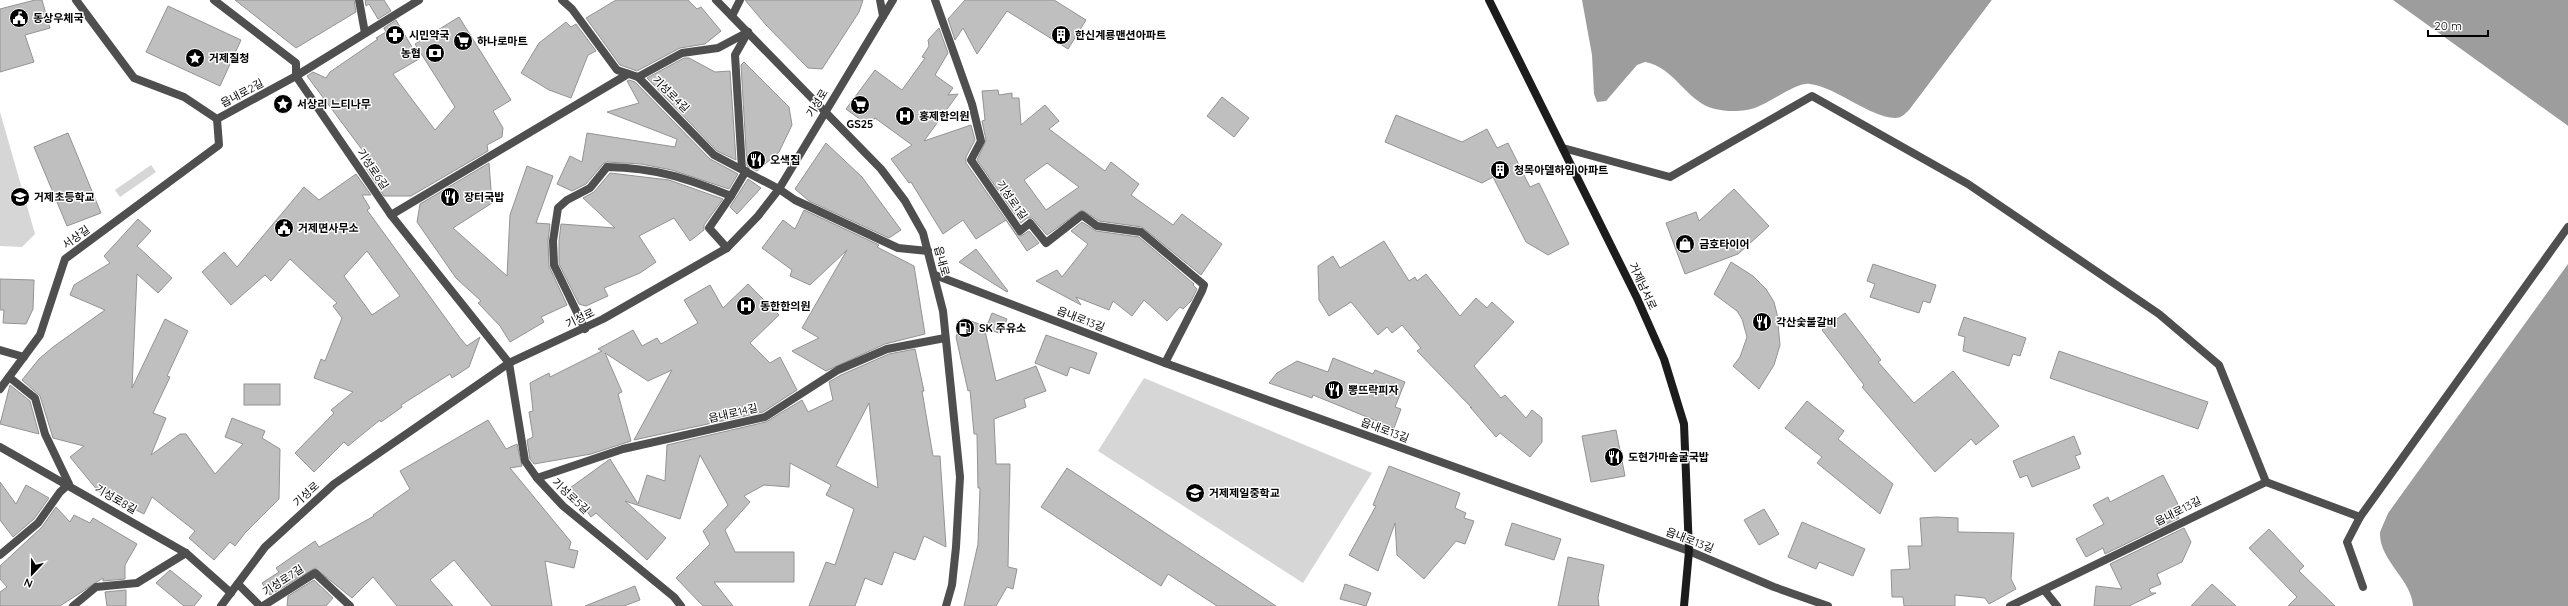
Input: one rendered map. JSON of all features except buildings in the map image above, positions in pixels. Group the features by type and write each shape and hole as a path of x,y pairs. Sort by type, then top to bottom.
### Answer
{"main road":[{"name":"거제남서로","path":"1489,0 1640,304 1664,359 1684,424 1689,551 1684,606"}],"street":[{"name":"읍내로2길","path":"76,0 134,78 184,97 217,119 296,76 419,0"},
{"name":"기성로6길","path":"214,0 296,63 296,76 391,215 508,363"},
{"path":"359,0 365,33"},
{"name":"기성로4길","path":"562,0 572,9 617,70 638,77 714,155 779,189 795,200 898,248 928,251"},
{"name":"읍내로","path":"716,0 881,169 905,201 923,233 943,311 960,477 956,555 952,585 946,606"},
{"path":"732,16 740,0"},
{"path":"880,0 883,16"},
{"name":"기성로","path":"222,606 265,547 334,484 508,363 585,329 727,248 758,216 779,189 893,0"},
{"name":"기성로1길","path":"935,0 972,104 981,141 971,160 1020,230 1030,223 1046,243 1082,215 1098,226 1141,232 1204,285 1165,363"},
{"path":"638,77 682,52 718,48 748,32"},
{"path":"727,248 709,228 731,196 744,170 735,55 748,32"},
{"path":"391,215 628,74"},
{"path":"1563,148 1670,177 1812,96 1968,184 2159,314 2219,366 2266,482 2360,517"},
{"name":"서상길","path":"0,389 40,335 65,259 219,145 217,119"},
{"path":"585,329 554,265 553,240 558,208 567,200 590,188 607,167 636,167 685,177 731,196"},
{"path":"2363,588 2347,542 2360,517 2568,227"},
{"name":"읍내로13길","path":"935,275 1165,363 1689,551 1774,587 1828,606"},
{"name":"읍내로14길","path":"537,478 622,450 765,417 838,370 887,349 945,338"},
{"path":"0,350 24,357"},
{"name":"기성로5길","path":"508,363 525,461 537,478 563,506 674,597 681,606"},
{"path":"0,555 38,523 60,492 69,484 45,434 35,398 9,377"},
{"name":"기성로8길","path":"0,446 69,484 186,553 231,593"},
{"name":"읍내로13길","path":"2010,606 2045,591 2214,506 2266,482"},
{"path":"72,606 96,587 137,583 186,553"},
{"name":"기성로7길","path":"264,606 314,573 350,606"},
{"name":"기성로7길","path":"238,584 260,606"},
{"path":"2045,591 2057,606"}],"shaded area":[{"path":"1582,0 1992,0 1910,109 1902,116 1895,118 1875,113 1831,91 1810,84 1798,86 1753,109 1725,111 1715,109 1696,100 1665,71 1655,65 1645,62 1637,65 1606,101 1597,102 1594,94 1592,55"},
{"path":"2393,0 2568,0 2568,126"},
{"path":"0,112 35,234 22,247 0,246"},
{"path":"151,165 156,172 120,197 115,190"},
{"path":"2568,264 2568,606 2413,606 2407,587 2390,561 2381,543 2380,531 2382,526 2388,513"},
{"path":"1144,378 1372,473 1303,583 1098,451"}],"pier":[{"path":"1992,0 1993,1 1912,110 1910,109"},
{"path":"2391,0 2568,126 2568,128 2392,2"},
{"path":"2568,262 2388,513 2380,532 2378,531 2387,512 2418,467"}],"place":[{"name":"동상우체국","path":"19,18"},
{"name":"시민약국","path":"395,35"},
{"name":"한신계룡맨션아파트","path":"1061,35"},
{"name":"하나로마트","path":"463,41"},
{"name":"농협","path":"435,53"},
{"name":"거제질청","path":"195,58"},
{"name":"서상리 느티나무","path":"283,104"},
{"name":"GS25","path":"860,105"},
{"name":"홍제한의원","path":"905,116"},
{"name":"오색집","path":"756,160"},
{"name":"청목아델하임 아파트","path":"1500,170"},
{"name":"거제초등학교","path":"20,197"},
{"name":"장터국밥","path":"450,197"},
{"name":"거제면사무소","path":"284,228"},
{"name":"금호타이어","path":"1685,244"},
{"name":"동한한의원","path":"746,306"},
{"name":"각산숯불갈비","path":"1762,322"},
{"name":"SK 주유소","path":"965,328"},
{"name":"뽕뜨락피자","path":"1334,390"},
{"name":"도현가마솥굴국밥","path":"1614,457"},
{"name":"거제제일중학교","path":"1195,493"}]}
